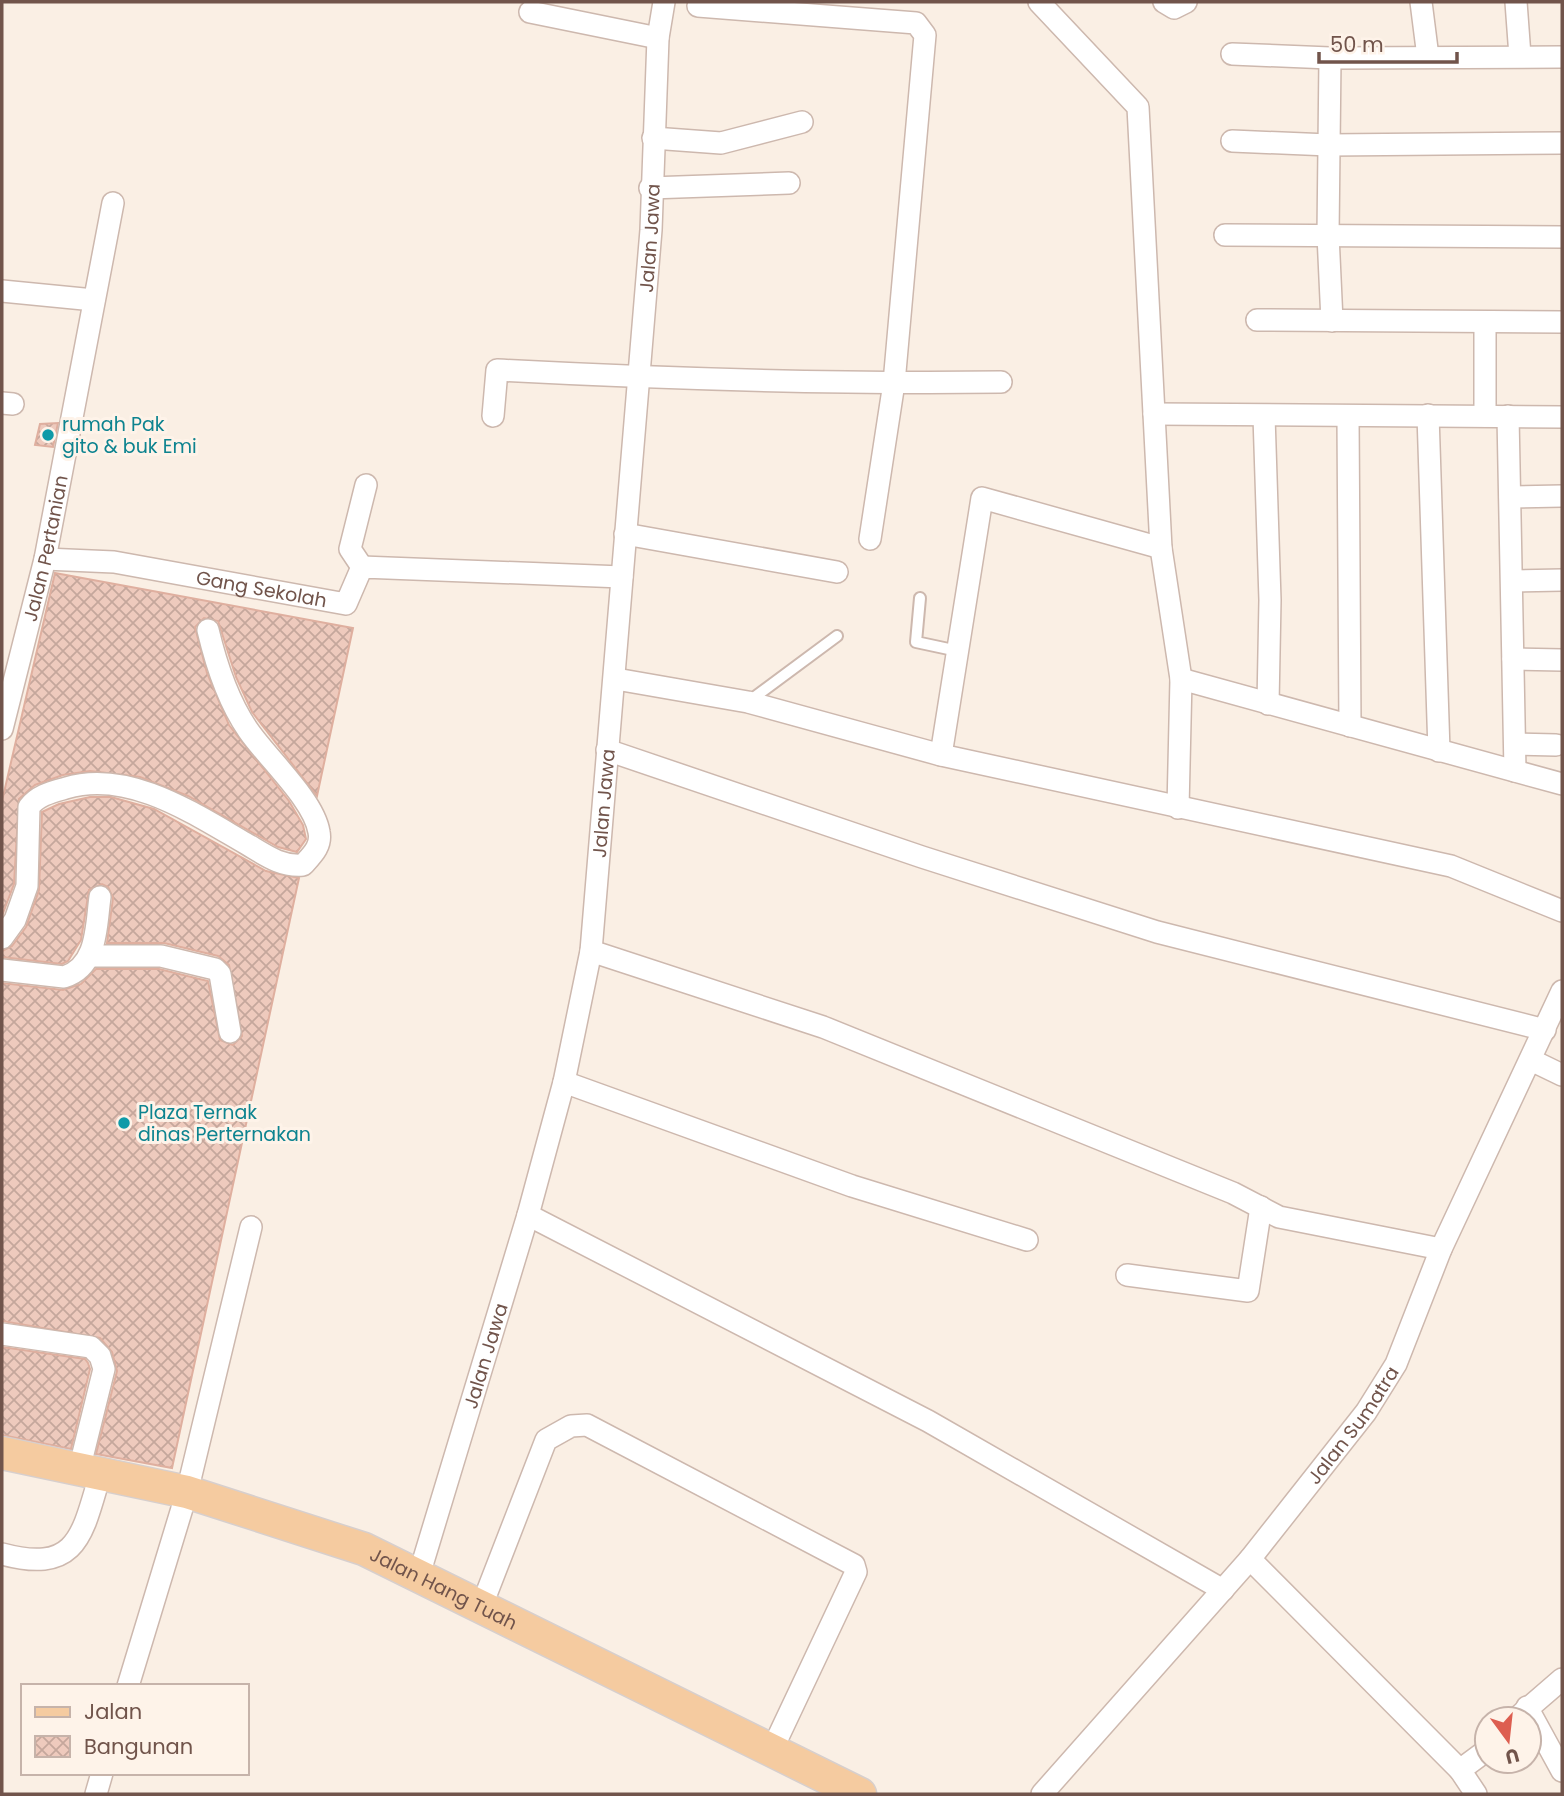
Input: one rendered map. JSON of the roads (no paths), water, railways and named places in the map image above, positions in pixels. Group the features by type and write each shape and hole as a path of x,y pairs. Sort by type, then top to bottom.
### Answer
{"main road":[{"name":"Jalan Hang Tuah","path":"2,1453 187,1492 364,1549 860,1794"}],"street":[{"path":"1039,2 1138,107 1161,548 1181,679 1178,808"},
{"path":"1164,2 1174,8 1186,2"},
{"path":"1421,2 1428,57"},
{"path":"1516,2 1520,56"},
{"path":"664,5 704,4 916,23 923,28 925,35 894,383 870,539"},
{"name":"Jalan Jawa","path":"419,1575 528,1215 564,1082 591,951 607,750 616,678 625,534 651,230 650,188 658,38 664,5"},
{"path":"530,12 658,38"},
{"path":"1232,54 1329,58 1562,57"},
{"path":"1329,58 1328,235 1332,321"},
{"path":"653,138 722,143 802,122"},
{"path":"1232,141 1239,144 1329,145 1562,143"},
{"path":"650,188 789,183"},
{"name":"Jalan Pertanian","path":"2,729 46,559 113,203"},
{"path":"1225,235 1562,237"},
{"path":"2,291 94,300"},
{"path":"1257,320 1562,322"},
{"path":"1485,322 1485,416"},
{"path":"494,415 497,370 639,377 894,383 1001,382"},
{"path":"1154,414 1562,417"},
{"path":"1427,415 1439,751"},
{"path":"1264,416 1270,600 1268,704"},
{"path":"1348,416 1350,726"},
{"path":"1508,416 1515,771"},
{"path":"366,485 350,549 362,567 622,577"},
{"path":"1510,496 1562,496"},
{"path":"942,755 982,498 1161,548"},
{"path":"625,534 837,572"},
{"name":"Gang Sekolah","path":"46,559 114,562 346,604 362,567"},
{"path":"1512,581 1562,580"},
{"path":"2,938 15,920 27,886 29,807 42,795 72,786 88,784 147,791 174,803 279,863 303,865 314,854 320,843 314,819 291,783 242,720 218,669 208,630"},
{"path":"1513,659 1562,660"},
{"path":"616,678 748,702 942,755 1451,866 1562,911"},
{"path":"1181,679 1562,784"},
{"path":"1515,744 1556,745"},
{"path":"607,750 922,857 1157,932 1545,1030"},
{"path":"2,970 64,977 73,974 90,957 100,897"},
{"path":"591,951 823,1027 1261,1207 1279,1217 1441,1249"},
{"path":"90,957 161,956 215,969 220,974 230,1032"},
{"name":"Jalan Sumatra","path":"1042,1794 1250,1559 1331,1460 1396,1364 1441,1249 1562,991"},
{"path":"1531,1060 1562,1075"},
{"path":"564,1082 852,1186 1027,1240"},
{"path":"1127,1275 1248,1291 1261,1207"},
{"path":"528,1215 928,1421 1223,1590"},
{"path":"129,1684 187,1492 251,1227"},
{"path":"2,1334 91,1347 100,1356 104,1370 85,1526 66,1552 50,1560 27,1560 2,1554"},
{"path":"482,1605 546,1440 571,1426 587,1425 854,1565 856,1572 771,1752"},
{"path":"1250,1559 1460,1770 1476,1794"},
{"path":"1531,1705 1562,1679"},
{"path":"1543,1743 1562,1771"},
{"path":"1460,1770 1473,1760"},
{"path":"96,1794 101,1775"}],"lane":[{"path":"920,598 916,642 958,651"},
{"path":"748,702 837,636"}],"place":[{"name":"rumah Pak gito & buk Emi","path":"48,435"},
{"name":"Plaza Ternak dinas Perternakan","path":"124,1123"}]}
